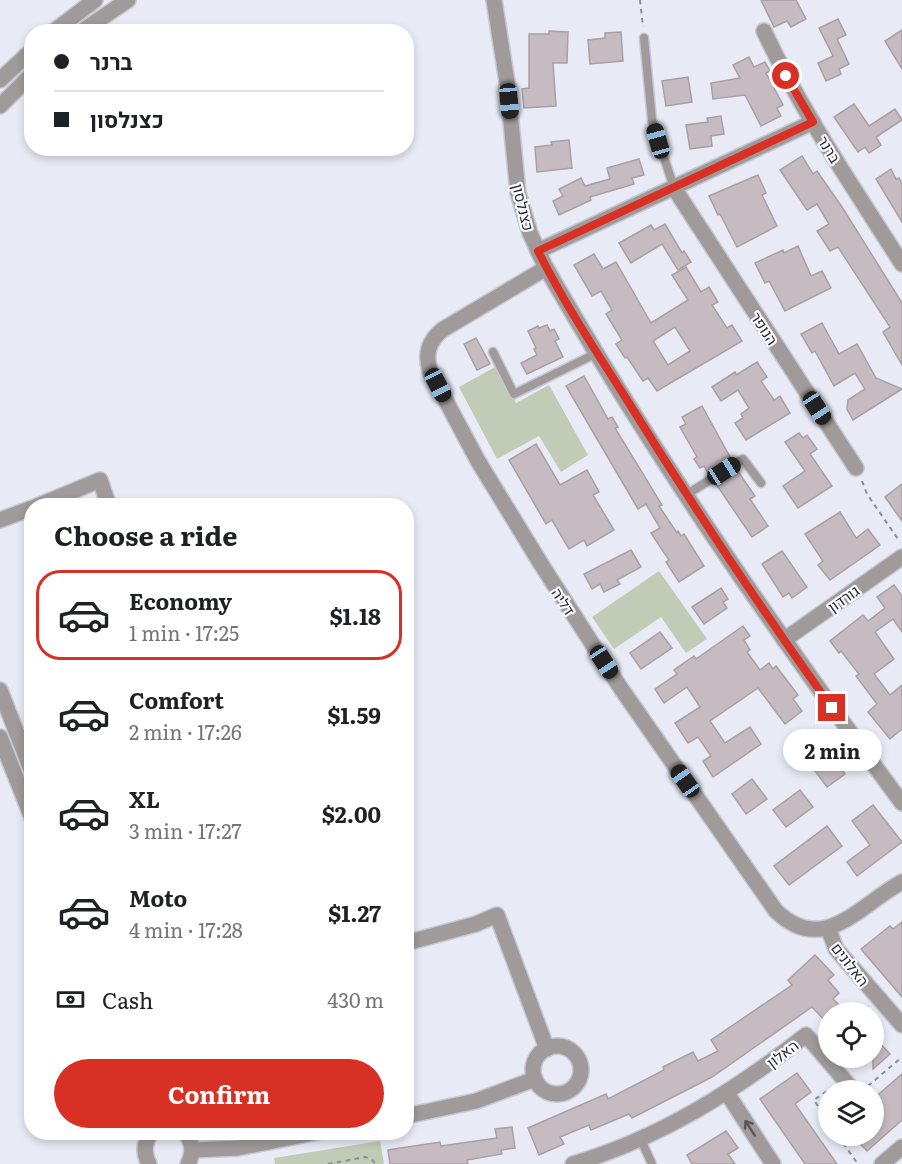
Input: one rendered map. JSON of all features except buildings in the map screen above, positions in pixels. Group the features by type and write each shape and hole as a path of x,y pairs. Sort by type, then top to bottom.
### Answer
{"street":[{"path":"64,24 95,0"},
{"path":"93,24 128,0"},
{"name":"כצנלסון","path":"494,3 507,82 518,193 528,226 546,268 686,495 784,640 902,803"},
{"name":"ברנר","path":"764,31 813,122 902,264"},
{"path":"0,80 24,58"},
{"path":"0,106 24,82"},
{"path":"538,251 813,122"},
{"name":"הנופר","path":"674,188 856,468"},
{"name":"דליה","path":"546,268 437,334 427,351 430,371 478,461 541,564 620,687 768,902 784,918 800,927 817,930 828,928"},
{"path":"56,498 100,480 107,498"},
{"path":"0,520 24,511"},
{"name":"גורדון","path":"784,640 902,557"},
{"path":"0,690 24,752"},
{"path":"0,737 24,798"},
{"path":"828,928 855,914 899,882"},
{"path":"414,942 476,924 497,915 547,1049"},
{"name":"האלונים","path":"828,928 836,949 902,1025"},
{"name":"האלון","path":"573,1164 640,1140 678,1121 727,1092 806,1035 844,1080"},
{"path":"561,1046 573,1052 580,1064 580,1078 572,1090 559,1095 545,1091 535,1079 534,1062 539,1054 547,1049 561,1046"},
{"path":"414,1114 476,1101 535,1079"},
{"path":"727,1092 773,1164"},
{"path":"148,1140 144,1147 149,1164"},
{"path":"190,1140 190,1157 278,1140"},
{"path":"882,1164 902,1147"}],"lane":[{"path":"644,38 652,120 674,188"},
{"path":"493,352 514,394 597,353"},
{"path":"686,495 743,459 761,483"},
{"path":"640,1140 652,1164"}],"path":[{"path":"640,0 644,38"},
{"path":"856,468 867,494 902,544"},
{"path":"875,1080 902,1057"},
{"path":"845,1146 858,1164"},
{"path":"328,1164 365,1157 376,1164"}],"green space":[{"path":"497,366 516,403 549,385 588,455 561,472 539,436 497,459 459,387"},
{"path":"659,571 707,639 686,653 661,617 614,649 592,617"},
{"path":"380,1141 384,1164 275,1164 274,1158"}],"route":[{"path":"786,76 813,122 538,251 560,293 666,465 760,606 832,708"}]}
